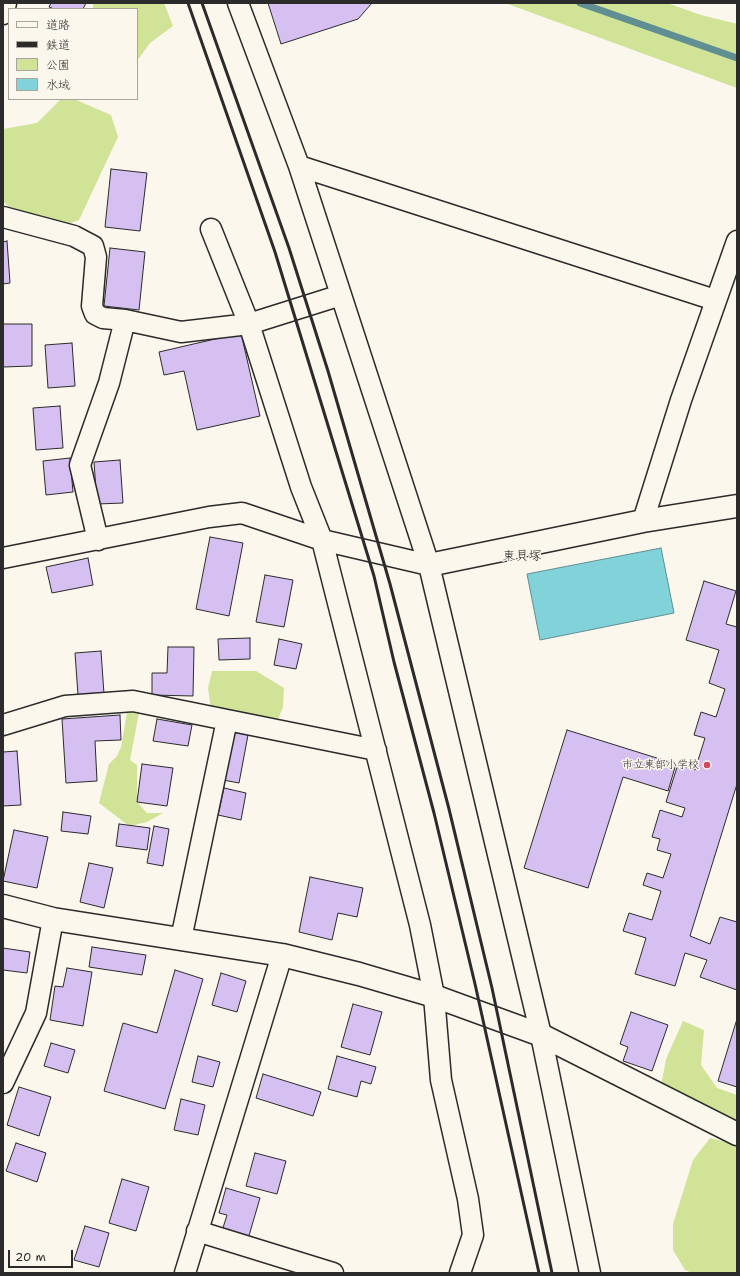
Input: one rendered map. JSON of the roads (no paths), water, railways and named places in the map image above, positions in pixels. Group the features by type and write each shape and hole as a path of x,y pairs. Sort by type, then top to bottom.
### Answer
{"street":[{"path":"3,14 6,3"},
{"path":"238,3 299,166 430,565 541,1035 590,1273"},
{"path":"299,166 715,300"},
{"path":"3,217 74,236 93,246 96,257 92,306 95,314 103,318 125,320 181,332 249,324 341,295"},
{"path":"211,229 249,324 301,487 322,540 420,925 434,996 441,1080 468,1199 473,1234 460,1273"},
{"path":"643,521 681,400 737,241"},
{"path":"98,540 80,465 109,383 125,320"},
{"path":"3,558 209,517 242,513 322,540 430,565 643,521 737,506"},
{"path":"3,725 65,706 133,701 376,750"},
{"path":"181,939 227,720"},
{"path":"3,906 53,919 282,955 359,974 434,996 541,1035 737,1134"},
{"path":"3,1084 36,1013 53,919"},
{"path":"185,1273 282,955"},
{"path":"197,1231 333,1273"}],"water":[{"path":"661,548 674,613 540,640 527,574"}],"waterway":[{"path":"580,3 737,58"}],"railway":[{"path":"188,3 275,252 374,576 394,662 434,813 475,984 539,1273"},
{"path":"202,3 289,248 328,371 390,584 449,809 492,988 552,1273"}],"place":[{"name":"市立東部小学校","path":"707,765"}],"district":[{"name":"東貝塚","path":"522,557"}]}
